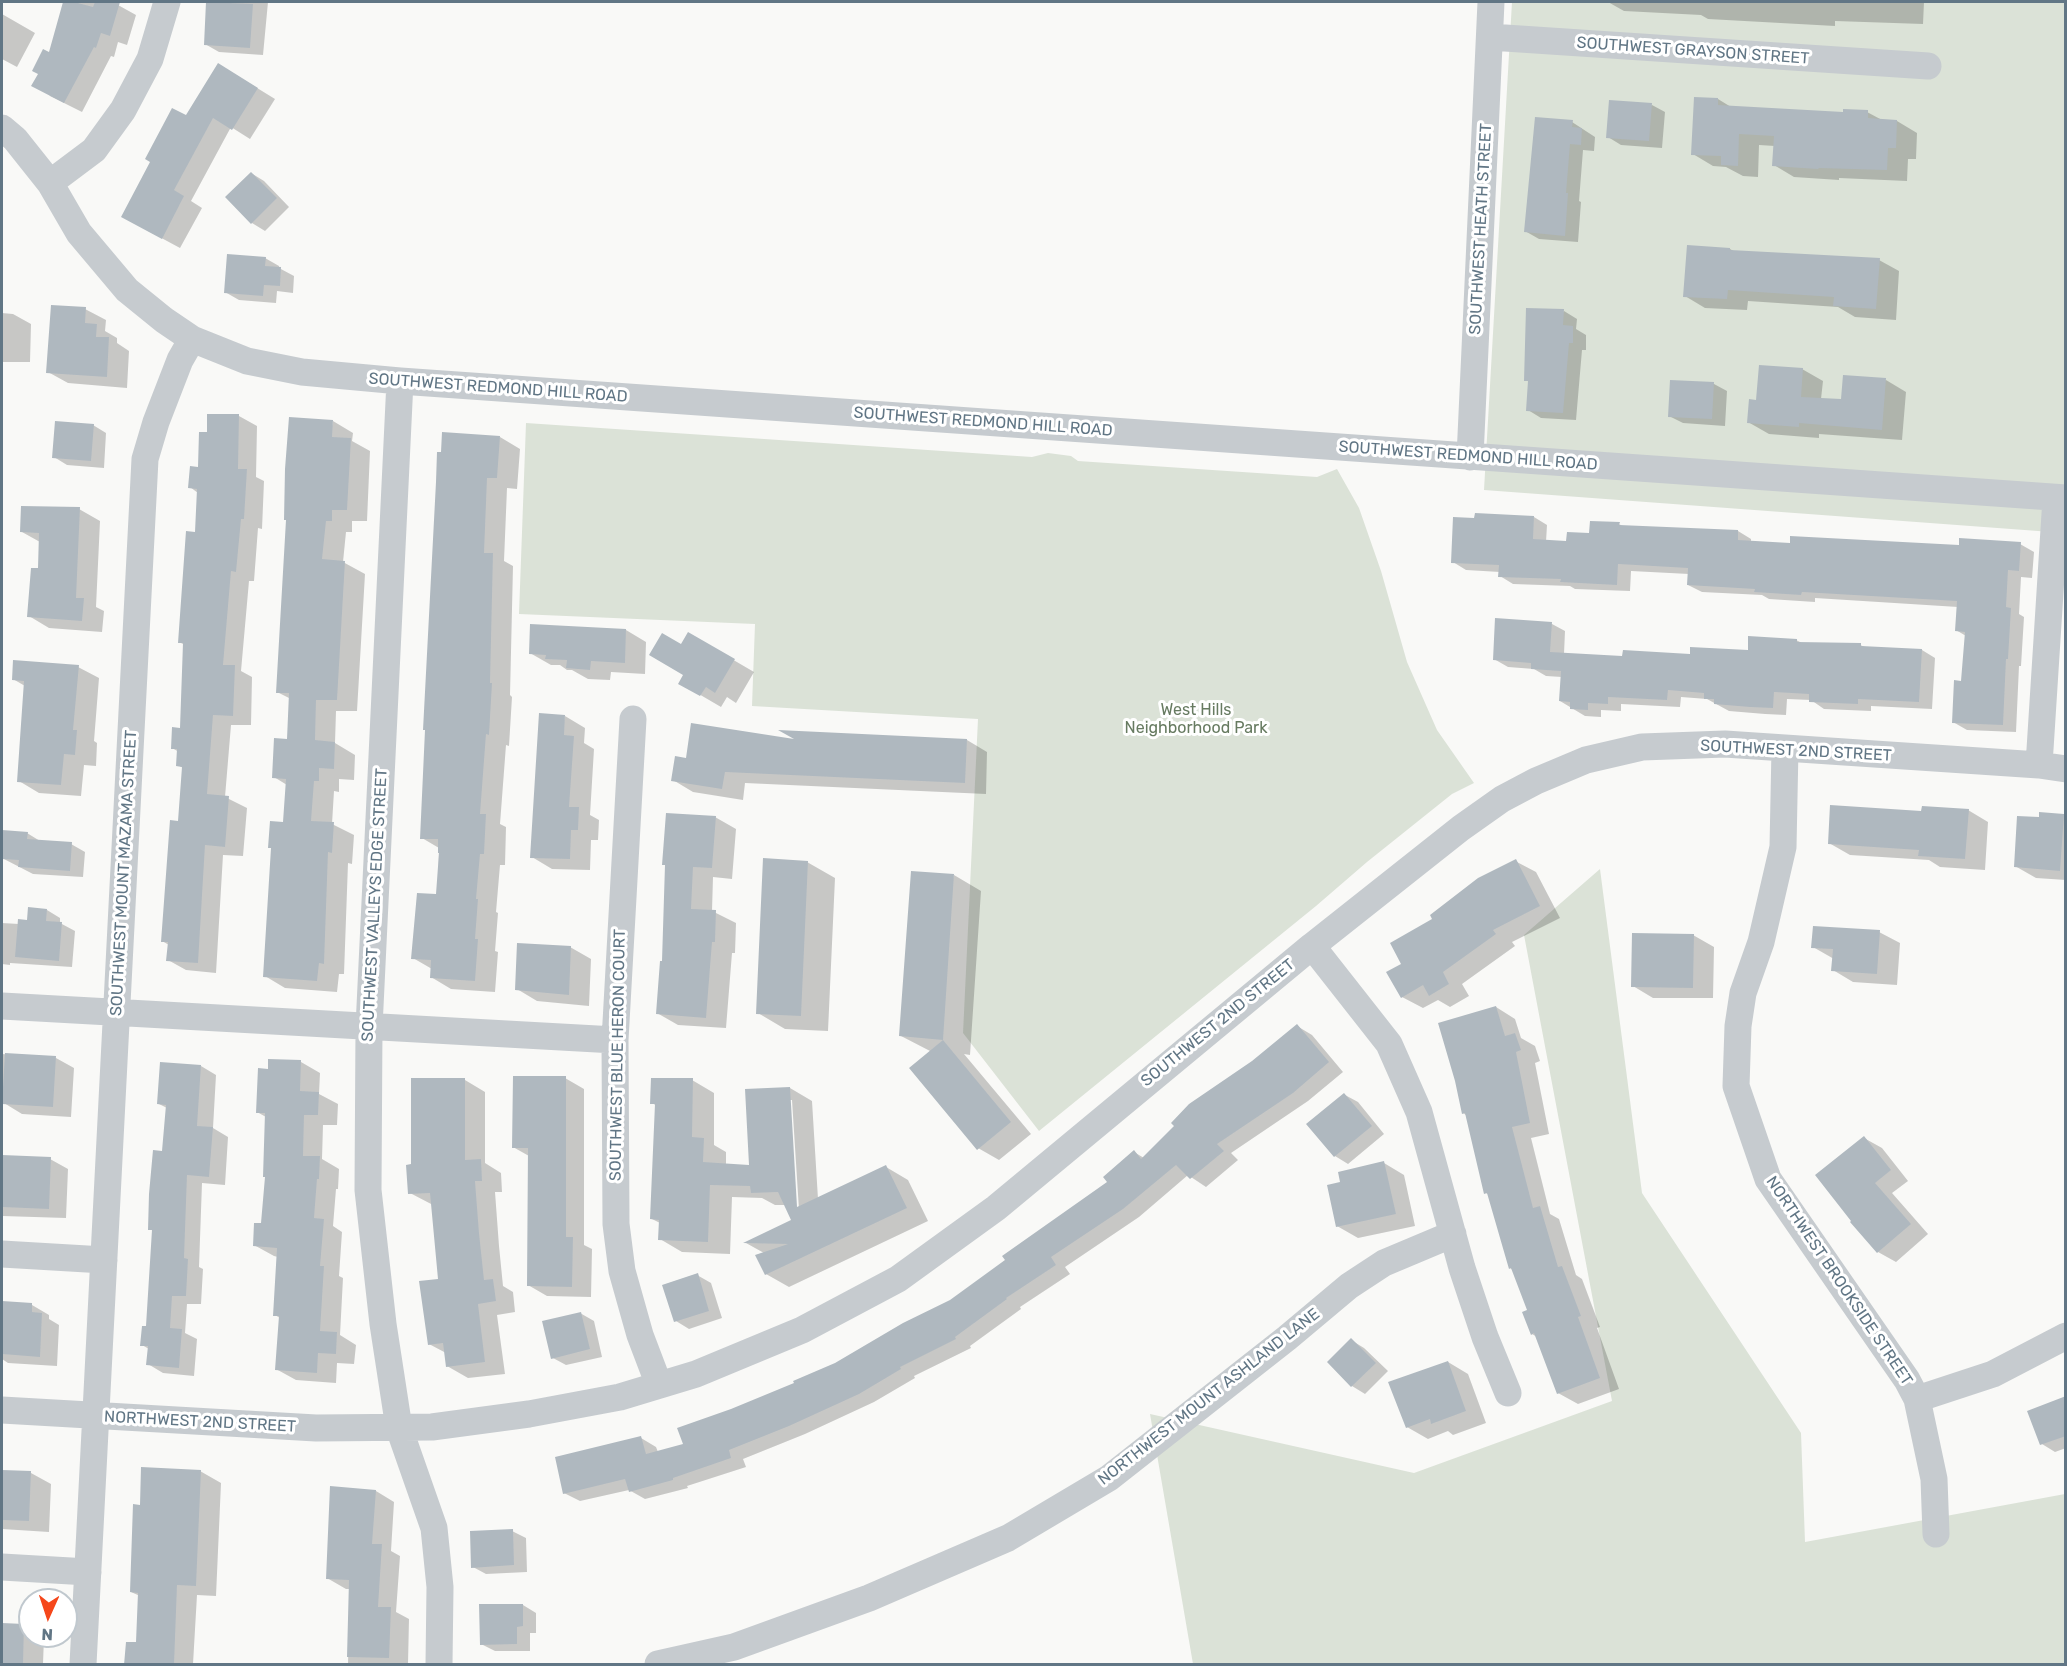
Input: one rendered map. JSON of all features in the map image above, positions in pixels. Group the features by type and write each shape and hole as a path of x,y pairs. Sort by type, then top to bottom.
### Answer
{"street":[{"path":"50,183 94,150 123,110 150,59 167,2"},
{"name":"SOUTHWEST HEATH STREET","path":"1470,457 1491,2"},
{"name":"SOUTHWEST GRAYSON STREET","path":"1490,37 1928,66"},
{"name":"SOUTHWEST REDMOND HILL ROAD","path":"2,128 15,139 50,183 79,233 127,290 192,339 247,361 302,372 400,381 2061,498"},
{"name":"SOUTHWEST MOUNT MAZAMA STREET","path":"83,1665 145,459 156,422 180,360 192,339"},
{"name":"SOUTHWEST VALLEYS EDGE STREET","path":"400,381 369,1026 368,1190 383,1324 399,1428 434,1528 440,1587 439,1665"},
{"path":"2052,767 2061,498"},
{"name":"SOUTHWEST BLUE HERON COURT","path":"633,719 615,1040 615,1224 622,1271 640,1335 659,1385"},
{"name":"SOUTHWEST 2ND STREET","path":"399,1428 432,1427 530,1414 620,1396 696,1374 802,1330 898,1279 996,1208 1312,946 1461,828 1502,800 1536,781 1586,760 1642,747 1725,744 2052,767"},
{"name":"NORTHWEST BROOKSIDE STREET","path":"1785,748 1783,847 1761,942 1743,993 1738,1026 1736,1086 1768,1179 1907,1380 1917,1399 1934,1479 1936,1534"},
{"path":"1312,946 1389,1044 1419,1112 1485,1337 1508,1393"},
{"path":"2,1006 615,1040"},
{"name":"NORTHWEST MOUNT ASHLAND LANE","path":"658,1665 734,1647 868,1598 1008,1538 1108,1478 1287,1338 1349,1286 1384,1263 1453,1234"},
{"path":"2,1254 104,1260"},
{"path":"1917,1399 1993,1374 2066,1336"},
{"name":"NORTHWEST 2ND STREET","path":"2,1410 316,1428 399,1428"},
{"path":"2,1567 88,1572"}],"green space":[{"path":"1512,2 2065,2 2065,533 1484,490"},
{"name":"West Hills Neighborhood Park","path":"526,423 1032,457 1048,453 1071,456 1078,461 1317,477 1337,469 1359,508 1381,571 1407,662 1437,730 1474,783 1452,794 1367,862 1039,1131 963,1033 978,719 752,706 755,624 519,614"},
{"path":"1600,869 1642,1193 1801,1433 1805,1542 2065,1494 2065,1664 1193,1664 1150,1414 1414,1473 1612,1401 1524,935"}],"building":[{"path":"63,2 74,2 93,7 95,2 120,2 110,36 101,33 96,48 94,47 64,103 31,86 38,74 32,71 43,49 49,52"},
{"path":"206,2 253,4 250,48 204,45"},
{"path":"218,63 258,88 232,130 213,118 174,190 184,196 162,239 121,217 150,162 145,159 172,108 186,115"},
{"path":"1694,97 1718,98 1718,105 1843,112 1843,109 1868,110 1868,118 1897,120 1896,148 1888,148 1887,170 1772,166 1774,136 1739,134 1738,166 1721,165 1721,156 1691,155"},
{"path":"1609,100 1652,103 1649,141 1606,138"},
{"path":"1535,117 1573,120 1572,127 1582,128 1581,145 1570,144 1565,236 1524,232"},
{"path":"251,172 277,198 251,224 225,197"},
{"path":"1687,245 1730,248 1730,250 1880,258 1876,309 1833,306 1834,297 1728,290 1727,299 1683,297"},
{"path":"227,254 266,257 265,266 281,267 280,286 264,285 263,296 224,293"},
{"path":"51,305 86,307 85,323 97,324 96,337 109,337 107,377 46,373"},
{"path":"1526,308 1564,309 1563,325 1573,326 1573,343 1569,343 1563,413 1526,411 1528,381 1524,381"},
{"path":"1759,365 1803,368 1801,397 1841,399 1843,375 1886,378 1882,430 1799,423 1799,427 1747,423 1749,399 1756,400"},
{"path":"1670,380 1714,382 1712,419 1668,417"},
{"path":"207,414 239,414 238,469 247,469 244,519 241,519 236,572 231,571 223,665 235,665 233,716 213,715 207,794 229,796 225,847 205,845 198,963 166,961 168,942 161,942 170,820 178,821 182,767 176,766 177,749 171,749 172,727 180,728 183,643 178,643 186,531 195,532 197,489 188,488 190,466 198,467 199,432 207,432"},
{"path":"289,417 333,420 332,437 351,438 347,510 332,510 332,521 326,521 322,559 345,561 337,700 316,700 315,740 335,742 334,769 319,768 319,781 314,781 311,821 334,822 332,853 328,852 324,964 319,963 317,981 263,977 271,848 268,848 270,821 283,822 286,779 272,778 274,738 287,739 289,693 276,693 286,520 284,520 285,469"},
{"path":"55,421 94,424 91,461 52,458"},
{"path":"442,432 500,436 497,478 487,478 484,553 493,553 490,683 492,683 480,814 486,814 484,854 480,854 476,899 478,899 475,939 478,939 475,981 430,978 431,960 411,959 417,893 436,894 439,853 438,839 420,839 437,452 441,452"},
{"path":"21,506 80,507 76,598 84,598 82,621 27,617 31,568 38,568 39,533 20,532"},
{"path":"1475,513 1534,516 1533,539 1566,541 1567,532 1589,533 1590,521 1620,522 1619,525 1738,530 1738,540 1790,543 1790,536 1959,545 1959,538 2021,542 2019,571 2008,570 2006,607 2011,608 2003,725 1952,723 1954,680 1961,681 1965,632 1955,631 1957,601 1802,592 1801,595 1754,592 1755,589 1687,585 1688,568 1618,564 1617,585 1560,582 1561,579 1498,577 1499,565 1451,563 1453,517 1474,518"},
{"path":"1495,618 1552,622 1550,652 1622,656 1623,650 1690,654 1690,647 1748,650 1748,636 1797,639 1797,642 1861,643 1861,646 1922,649 1919,702 1858,699 1858,704 1809,702 1809,694 1774,692 1773,708 1750,707 1714,704 1714,699 1704,699 1704,693 1668,690 1667,700 1608,697 1608,704 1588,703 1588,710 1570,709 1570,702 1559,701 1561,671 1531,669 1531,663 1493,660"},
{"path":"530,624 626,629 625,663 591,661 590,670 566,668 567,660 545,659 546,655 529,654"},
{"path":"688,632 735,659 715,693 706,687 700,696 678,684 683,675 649,655 662,633 681,644"},
{"path":"13,660 79,665 73,730 77,730 75,755 64,754 61,785 17,782 24,681 12,680"},
{"path":"539,713 565,715 564,735 574,736 569,807 579,807 578,830 571,830 570,859 530,858"},
{"path":"691,723 794,739 778,730 967,739 965,783 725,772 722,789 671,781 675,756 686,758"},
{"path":"1830,805 1921,811 1922,806 1969,809 1965,859 1918,856 1919,850 1828,844"},
{"path":"2039,812 2064,814 2060,871 2014,867 2017,816 2039,817"},
{"path":"666,813 716,816 712,868 693,867 691,909 716,910 715,942 712,942 706,1018 656,1014 660,961 662,961 665,865 662,865"},
{"path":"2,830 28,832 27,839 72,842 70,871 18,867 19,860 2,859"},
{"path":"763,858 808,861 801,1016 756,1014"},
{"path":"1516,859 1540,906 1493,930 1496,934 1443,972 1449,984 1429,996 1423,985 1401,998 1386,972 1401,964 1390,943 1432,919 1430,915 1478,878"},
{"path":"911,871 954,874 943,1040 899,1036"},
{"path":"28,907 47,909 46,921 62,922 59,961 15,957 18,919 27,920"},
{"path":"1813,926 1880,930 1877,974 1831,971 1833,949 1811,948"},
{"path":"1632,933 1694,934 1693,988 1631,987"},
{"path":"517,943 571,946 569,995 515,990"},
{"path":"1496,1006 1505,1036 1515,1033 1521,1050 1516,1052 1530,1123 1512,1127 1533,1208 1540,1206 1558,1267 1562,1266 1581,1316 1578,1317 1600,1378 1557,1394 1534,1333 1531,1335 1522,1312 1527,1310 1511,1268 1509,1269 1487,1193 1484,1194 1465,1113 1462,1114 1438,1023"},
{"path":"1297,1024 1329,1062 1293,1093 1217,1144 1224,1151 1190,1179 1176,1165 1123,1209 1051,1257 1056,1265 1006,1298 955,1337 956,1339 900,1367 901,1369 859,1394 729,1450 731,1458 673,1478 673,1480 629,1492 625,1479 563,1494 555,1457 641,1436 646,1454 683,1444 677,1428 794,1383 793,1381 835,1363 903,1323 950,1300 1005,1260 1002,1256 1107,1182 1103,1177 1134,1150 1141,1159 1174,1126 1171,1123 1189,1104 1252,1061"},
{"path":"943,1040 1011,1122 977,1150 909,1068"},
{"path":"5,1053 56,1056 53,1107 2,1104"},
{"path":"268,1059 301,1060 300,1091 319,1092 318,1115 304,1115 303,1156 320,1156 314,1218 324,1219 320,1266 324,1266 320,1331 337,1332 336,1354 318,1353 317,1373 275,1370 279,1316 273,1316 277,1248 253,1246 254,1223 261,1223 265,1177 263,1177 265,1113 256,1113 258,1068 268,1069"},
{"path":"160,1062 201,1065 197,1126 213,1127 209,1177 187,1175 184,1258 188,1259 186,1296 172,1296 170,1328 182,1329 179,1368 146,1365 148,1346 140,1346 142,1326 146,1326 152,1230 148,1230 149,1194 153,1150 162,1151 166,1105 157,1104"},
{"path":"513,1076 566,1076 566,1237 573,1237 572,1287 527,1286 528,1148 512,1148"},
{"path":"411,1078 465,1078 465,1160 481,1159 482,1181 475,1181 479,1233 484,1280 493,1279 496,1301 478,1304 485,1362 446,1367 443,1343 428,1345 419,1281 438,1279 430,1193 408,1194 406,1165 411,1164"},
{"path":"651,1078 693,1078 692,1137 704,1138 703,1162 749,1165 745,1089 790,1087 797,1207 886,1165 907,1208 765,1275 755,1255 788,1244 743,1243 791,1220 778,1192 751,1193 750,1186 710,1185 708,1242 658,1240 659,1220 650,1219 655,1104 650,1104"},
{"path":"1344,1093 1372,1126 1334,1157 1306,1124"},
{"path":"1864,1136 1891,1170 1875,1183 1911,1224 1877,1253 1850,1222 1815,1175"},
{"path":"2,1155 51,1157 49,1209 2,1207"},
{"path":"1384,1161 1396,1214 1336,1227 1327,1185 1340,1182 1338,1172"},
{"path":"698,1273 709,1311 674,1322 662,1285"},
{"path":"2,1301 32,1303 32,1312 42,1313 40,1357 2,1354"},
{"path":"581,1312 590,1349 551,1359 542,1321"},
{"path":"1351,1338 1376,1363 1351,1387 1327,1362"},
{"path":"1448,1361 1466,1411 1431,1424 1430,1419 1406,1428 1388,1382"},
{"path":"2066,1396 2066,1436 2040,1445 2027,1411"},
{"path":"141,1467 201,1470 196,1586 177,1585 174,1665 124,1665 126,1642 136,1642 138,1593 130,1592 133,1504 140,1505"},
{"path":"2,1470 31,1471 29,1521 2,1520"},
{"path":"330,1486 376,1490 372,1544 382,1544 378,1607 391,1607 389,1658 347,1657 349,1580 326,1579"},
{"path":"513,1529 514,1565 471,1568 470,1531"},
{"path":"479,1604 523,1604 523,1626 517,1627 517,1644 480,1645"},
{"path":"2,1623 18,1624 18,1648 23,1648 23,1665 2,1665"}]}
